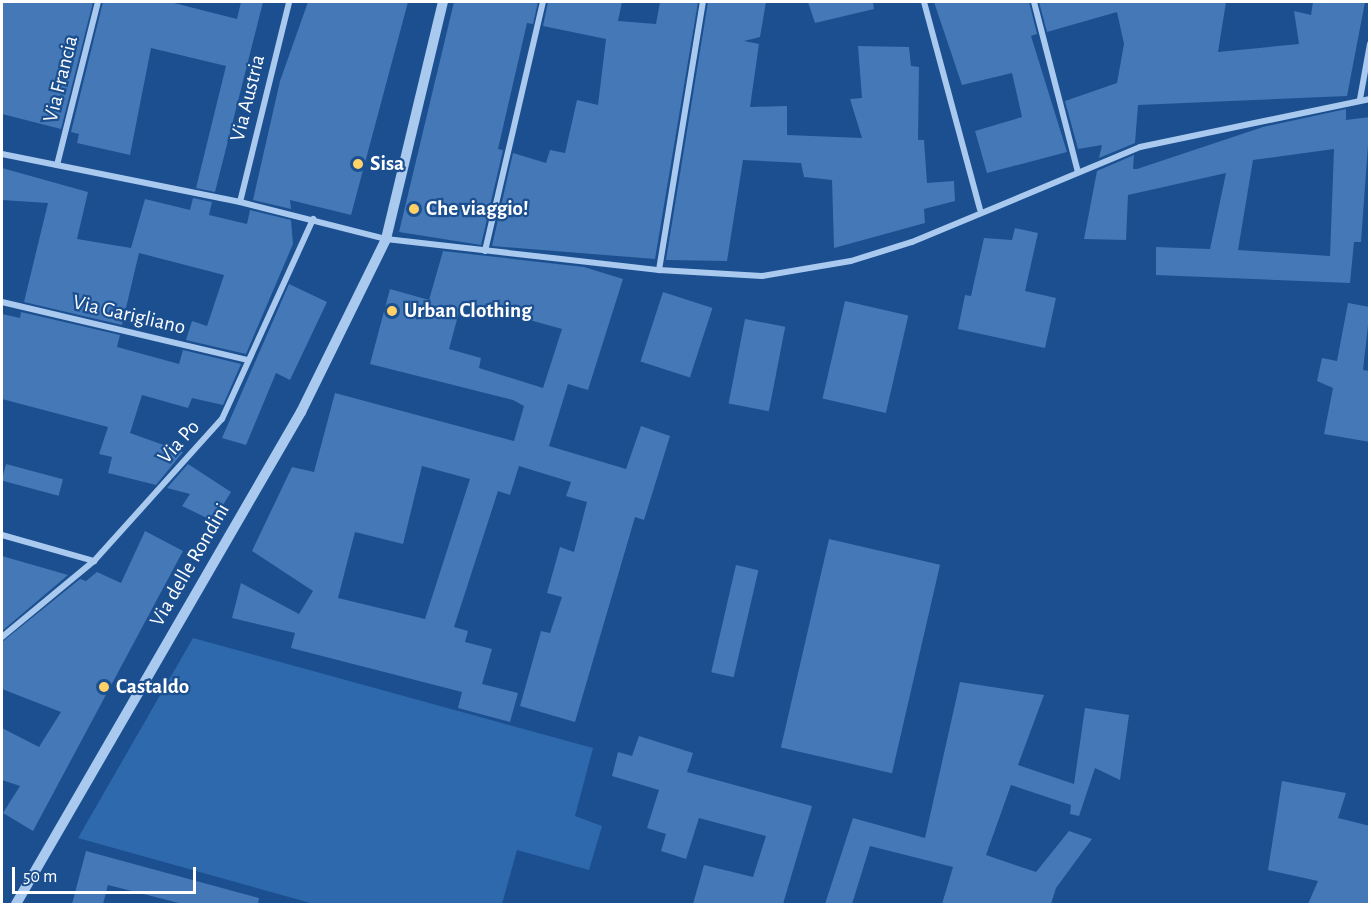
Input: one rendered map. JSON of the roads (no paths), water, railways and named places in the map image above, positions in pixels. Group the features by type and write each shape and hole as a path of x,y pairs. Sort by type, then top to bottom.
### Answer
{"street":[{"name":"Via Francia","path":"57,165 98,2"},
{"name":"Via Austria","path":"240,202 289,2"},
{"name":"Via delle Rondini","path":"16,904 301,412 386,239 443,2"},
{"path":"485,251 543,2"},
{"path":"659,270 703,2"},
{"path":"924,2 980,210"},
{"path":"1034,2 1078,172"},
{"path":"1360,99 1370,44"},
{"path":"2,154 240,202 386,239 659,270 762,276 850,261 912,242 980,210 1140,147 1360,99 1370,99"},
{"name":"Via Po","path":"2,638 94,561 222,419 313,219"},
{"name":"Via Garigliano","path":"2,302 248,360"},
{"path":"2,535 94,561"}],"place":[{"name":"Sisa","path":"358,164"},
{"name":"Che viaggio!","path":"414,209"},
{"name":"Urban Clothing","path":"392,311"},
{"name":"Castaldo","path":"104,687"}]}
